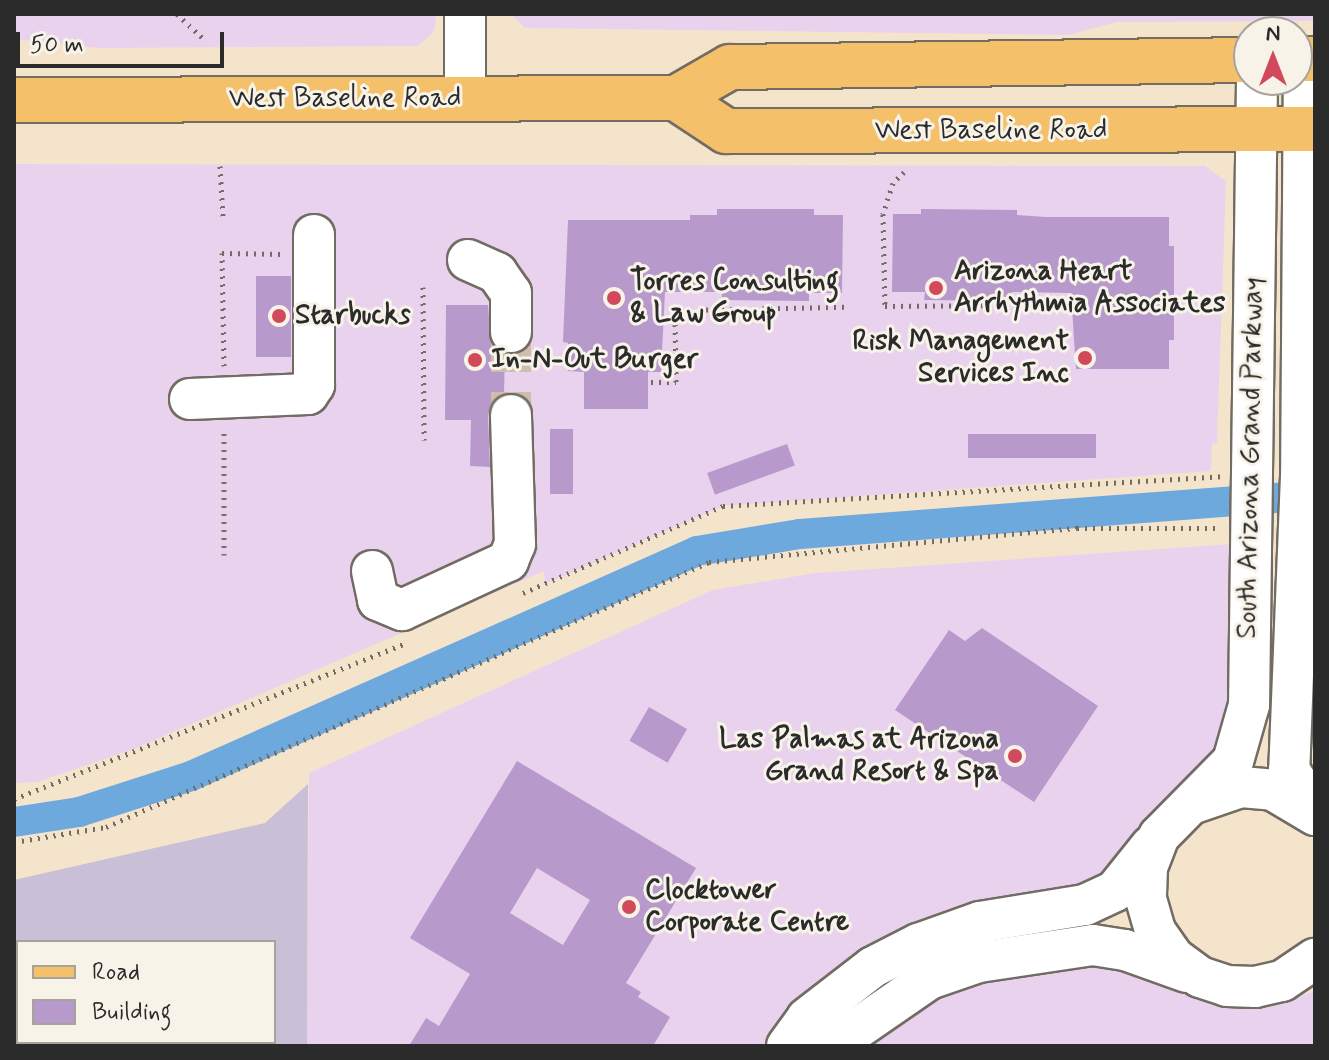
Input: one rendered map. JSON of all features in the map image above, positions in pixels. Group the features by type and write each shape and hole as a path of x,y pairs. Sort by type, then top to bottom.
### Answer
{"main road":[{"name":"West Baseline Road","path":"14,100 676,98 730,67 1233,60"},
{"name":"West Baseline Road","path":"676,98 726,131 1310,129"}],"street":[{"path":"465,14 465,98"},
{"name":"South Arizona Grand Parkway","path":"1256,96 1249,705 1242,745 1233,761 1170,823 1147,867 1146,899 1152,921 1174,958 1200,977 1227,986 1255,987 1282,981 1312,965"},
{"name":"South Arizona Grand Parkway","path":"1308,96 1310,129 1301,494 1289,770 1315,809"},
{"path":"190,399 308,394 314,385 307,245"},
{"path":"468,260 497,273 511,293 511,332"},
{"path":"372,571 378,600 402,610 508,561 515,544 511,415"},
{"path":"787,1046 807,1018 873,967 918,944 980,922 1085,905 1115,891 1170,823 1209,794 1241,787 1273,790 1315,815"},
{"path":"832,1046 929,979 979,962 1093,945 1125,950 1200,977"}],"path":[{"path":"177,14 204,39"},
{"path":"220,166 223,217"},
{"path":"904,172 893,183 883,214 885,306 1018,305"},
{"path":"224,372 222,253 307,245"},
{"path":"423,287 424,440"},
{"path":"651,382 676,382 675,320 682,310 845,307"},
{"path":"224,423 224,555"},
{"path":"515,596 723,506 1250,500"},
{"path":"14,842 106,827 709,562 1077,528 1250,500"},
{"path":"14,799 413,640"}],"shaded area":[{"path":"14,14 435,14 436,20 433,33 418,46 98,48 14,39"},
{"path":"511,14 1315,14 1315,21 1313,16 1233,16 1233,21 1117,22 1068,35 525,28"},
{"path":"14,164 1205,166 1226,181 1217,443 1212,444 1211,471 723,506 545,584 544,571 134,749 37,782 14,783"},
{"path":"1232,544 1231,733 1202,776 1159,805 1096,889 1018,903 776,1046 307,1046 309,773 713,590 816,573"},
{"path":"308,784 307,1046 14,1046 14,880 265,823"},
{"path":"1097,962 1272,1002 1315,992 1315,1046 846,1046 885,1014 995,975"}],"building":[{"path":"717,209 814,209 814,215 843,215 842,293 809,293 809,301 722,300 722,292 665,292 661,372 648,372 648,409 584,409 584,372 568,371 568,343 563,342 568,220 690,220 690,215 717,215"},
{"path":"921,209 1017,210 1017,215 1046,217 1169,217 1169,246 1174,246 1174,340 1169,340 1169,369 1076,369 1071,293 1012,292 1012,301 924,300 925,292 892,292 893,214 921,214"},
{"name":"Starbucks","path":"256,276 291,276 291,357 256,357"},
{"name":"In-N-Out Burger","path":"446,305 488,305 491,343 505,353 504,394 491,403 488,415 490,467 470,466 471,420 445,420"},
{"path":"550,429 573,429 573,494 550,494"},
{"path":"968,434 1096,434 1096,458 968,458"},
{"path":"787,444 795,466 715,495 707,473"},
{"name":"Las Palmas at Arizona Grand Resort & Spa","path":"982,628 1098,706 1034,802 895,710 949,630 965,641"},
{"path":"649,707 687,729 668,763 630,741"},
{"name":"Clocktower Corporate Centre","path":"517,761 696,868 626,983 641,992 638,997 670,1017 653,1046 409,1046 426,1018 439,1026 470,974 410,938","holes":["537,868 590,900 563,945 510,913"]}],"waterway":[{"path":"14,822 79,812 191,776 697,551 800,534 1315,495"}],"tunnel":[{"path":"511,332 511,415"}],"place":[{"name":"Arizona Heart Arrhythmia Associates","path":"936,288"},
{"name":"Torres Consulting & Law Group","path":"614,298"},
{"name":"Starbucks","path":"279,316"},
{"name":"Risk Management Services Inc","path":"1085,358"},
{"name":"In-N-Out Burger","path":"475,360"},
{"name":"Las Palmas at Arizona Grand Resort & Spa","path":"1015,756"},
{"name":"Clocktower Corporate Centre","path":"629,907"}]}
